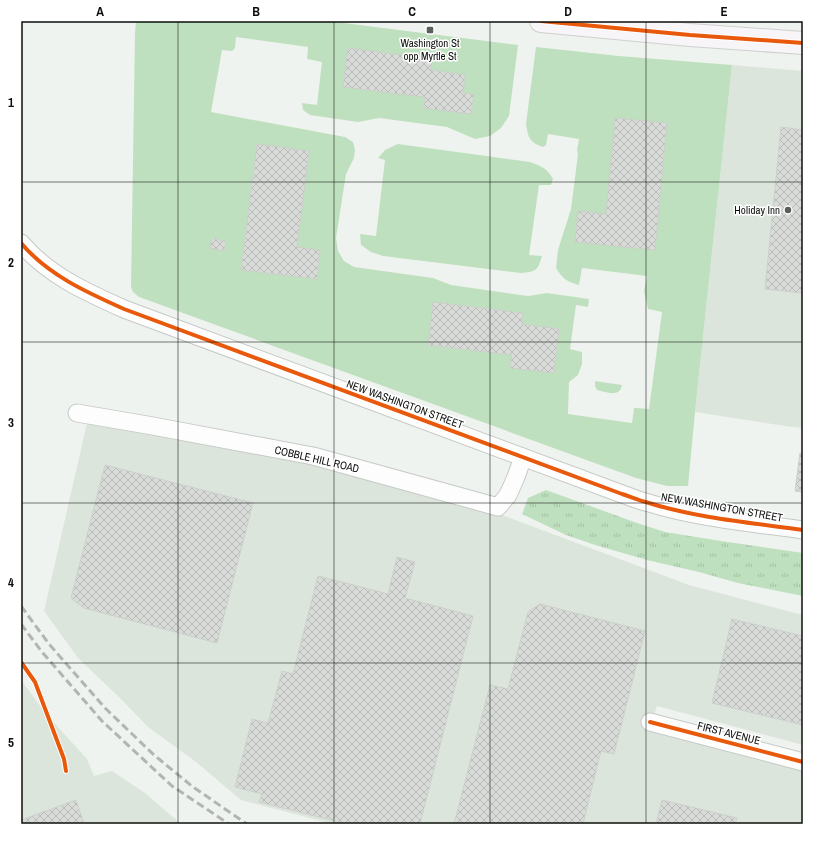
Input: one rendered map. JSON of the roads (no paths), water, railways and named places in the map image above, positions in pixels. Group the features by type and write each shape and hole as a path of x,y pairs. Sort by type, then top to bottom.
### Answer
{"main road":[{"path":"542,21 691,28 803,43"}],"street":[{"name":"NEW WASHINGTON STREET","path":"21,243 42,263 62,278 80,289 124,309 622,494 655,505 703,515 803,530"},
{"name":"COBBLE HILL ROAD","path":"77,413 313,456 498,507 508,495 516,477 522,457"},
{"name":"FIRST AVENUE","path":"650,722 803,762"}],"railway":[{"path":"21,606 49,644 105,708 154,755 193,787 247,824"},
{"path":"21,624 42,652 102,721 172,786 229,824"}],"place":[{"name":"Washington St opp Myrtle St","path":"430,30"},
{"name":"Holiday Inn","path":"788,210"}]}
